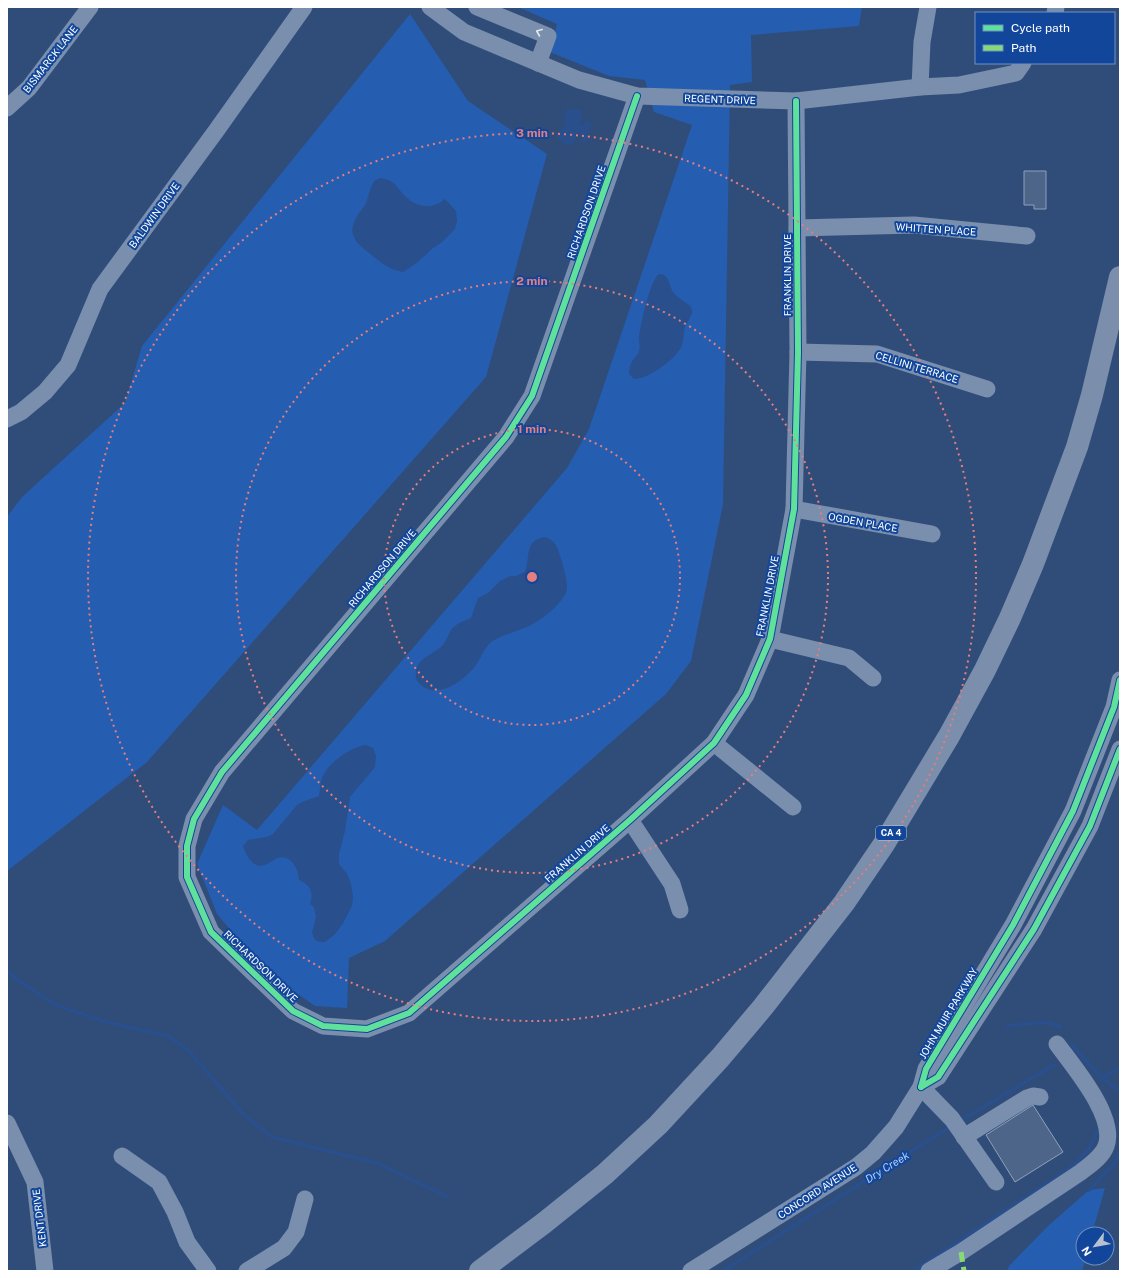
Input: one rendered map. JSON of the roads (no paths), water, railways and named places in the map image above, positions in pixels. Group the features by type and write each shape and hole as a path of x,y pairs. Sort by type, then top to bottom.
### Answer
{"highway":[{"name":"CA 4","path":"480,1271 544,1223 605,1174 658,1125 720,1058 763,1007 839,909 884,844 949,736 985,670 1010,618 1033,564 1077,447 1092,394 1120,277"}],"street":[{"name":"BISMARCK LANE","path":"7,108 28,88 90,7"},
{"name":"BALDWIN DRIVE","path":"7,419 21,412 45,392 68,365 100,289 216,131 304,7"},
{"name":"REGENT DRIVE","path":"430,7 464,32 579,80 637,96 796,101 920,87 959,85 1016,73 1021,64"},
{"path":"477,7 548,36 538,63"},
{"path":"920,87 922,42 928,7"},
{"name":"RICHARDSON DRIVE","path":"293,1011 211,932 187,877 188,846 194,819 222,772 506,437 532,396 637,96"},
{"name":"FRANKLIN DRIVE","path":"293,1011 323,1026 367,1029 409,1013 630,820 714,743 746,695 770,639 794,509 798,352 796,101"},
{"name":"WHITTEN PLACE","path":"797,228 914,225 1027,236"},
{"name":"CELLINI TERRACE","path":"798,352 876,354 987,388"},
{"name":"OGDEN PLACE","path":"794,509 932,534"},
{"path":"770,639 849,658 873,678"},
{"name":"JOHN MUIR PARKWAY","path":"921,1087 926,1068 1013,925 1073,811 1114,707 1120,680"},
{"path":"714,743 793,807"},
{"path":"996,1182 958,1127 921,1087 938,1077 1034,929 1090,826 1120,749"},
{"path":"630,820 672,884 680,910"},
{"path":"929,1271 1081,1172 1098,1158 1106,1146 1108,1135 1105,1119 1094,1094 1057,1044"},
{"name":"CONCORD AVENUE","path":"691,1271 856,1167 873,1153 896,1127 921,1087"},
{"path":"958,1127 1027,1098 1033,1096 1040,1097"},
{"name":"KENT DRIVE","path":"7,1123 35,1182 45,1271"},
{"path":"122,1156 159,1182 175,1212 187,1242 208,1271"},
{"path":"247,1271 284,1248 296,1232 305,1199"}],"waterway":[{"path":"7,971 20,982 56,1005 106,1022 168,1036 188,1050 243,1114 272,1137 377,1163 448,1197"},
{"path":"1007,1026 1047,1022 1061,1027"},
{"path":"1071,1044 1102,1078 1118,1089 1120,1093"},
{"name":"Dry Creek","path":"960,1121 1054,1065"},
{"name":"Dry Creek","path":"1102,1078 1120,1068"},
{"name":"Dry Creek","path":"723,1271 951,1126"},
{"path":"913,1271 1072,1167 1089,1149 1097,1132"},
{"path":"1089,1190 1113,1165 1120,1152"}]}
